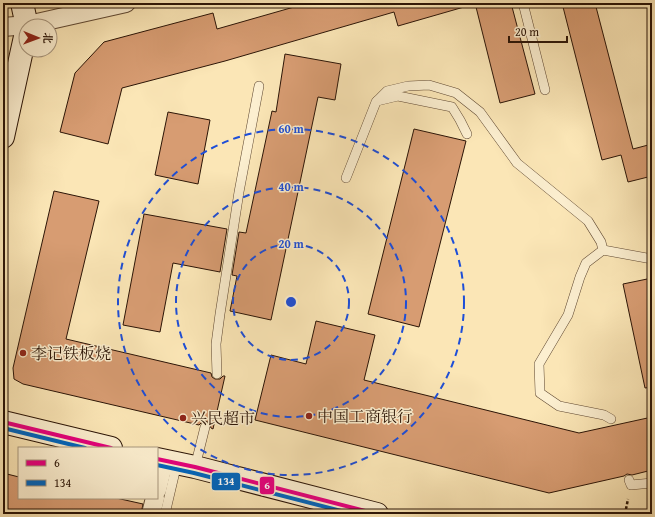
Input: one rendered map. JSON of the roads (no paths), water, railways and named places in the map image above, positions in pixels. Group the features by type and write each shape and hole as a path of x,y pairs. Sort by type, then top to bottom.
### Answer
{"street":[{"path":"22,3 25,18"},
{"path":"58,20 126,3"},
{"path":"3,27 18,28"},
{"path":"3,137 20,58"},
{"path":"3,422 107,447"},
{"path":"158,488 173,463 377,514"},
{"path":"151,514 155,499"}],"lane":[{"path":"523,3 545,90"},
{"path":"346,178 376,102 387,91 408,86 429,85 456,93 480,112 517,163 588,221 601,242 603,250"},
{"path":"217,374 216,344 220,314 239,192 259,86"},
{"path":"376,102 398,96 452,107 467,134"},
{"path":"611,420 604,415 559,406 540,393 538,364 568,315 580,277 586,264 603,250 652,259"},
{"path":"165,514 173,463 204,427"},
{"path":"629,480 631,485 652,484"}],"place":[{"name":"李记铁板烧","path":"23,353"},
{"name":"中国工商银行","path":"309,416"},
{"name":"兴民超市","path":"183,418"}]}
